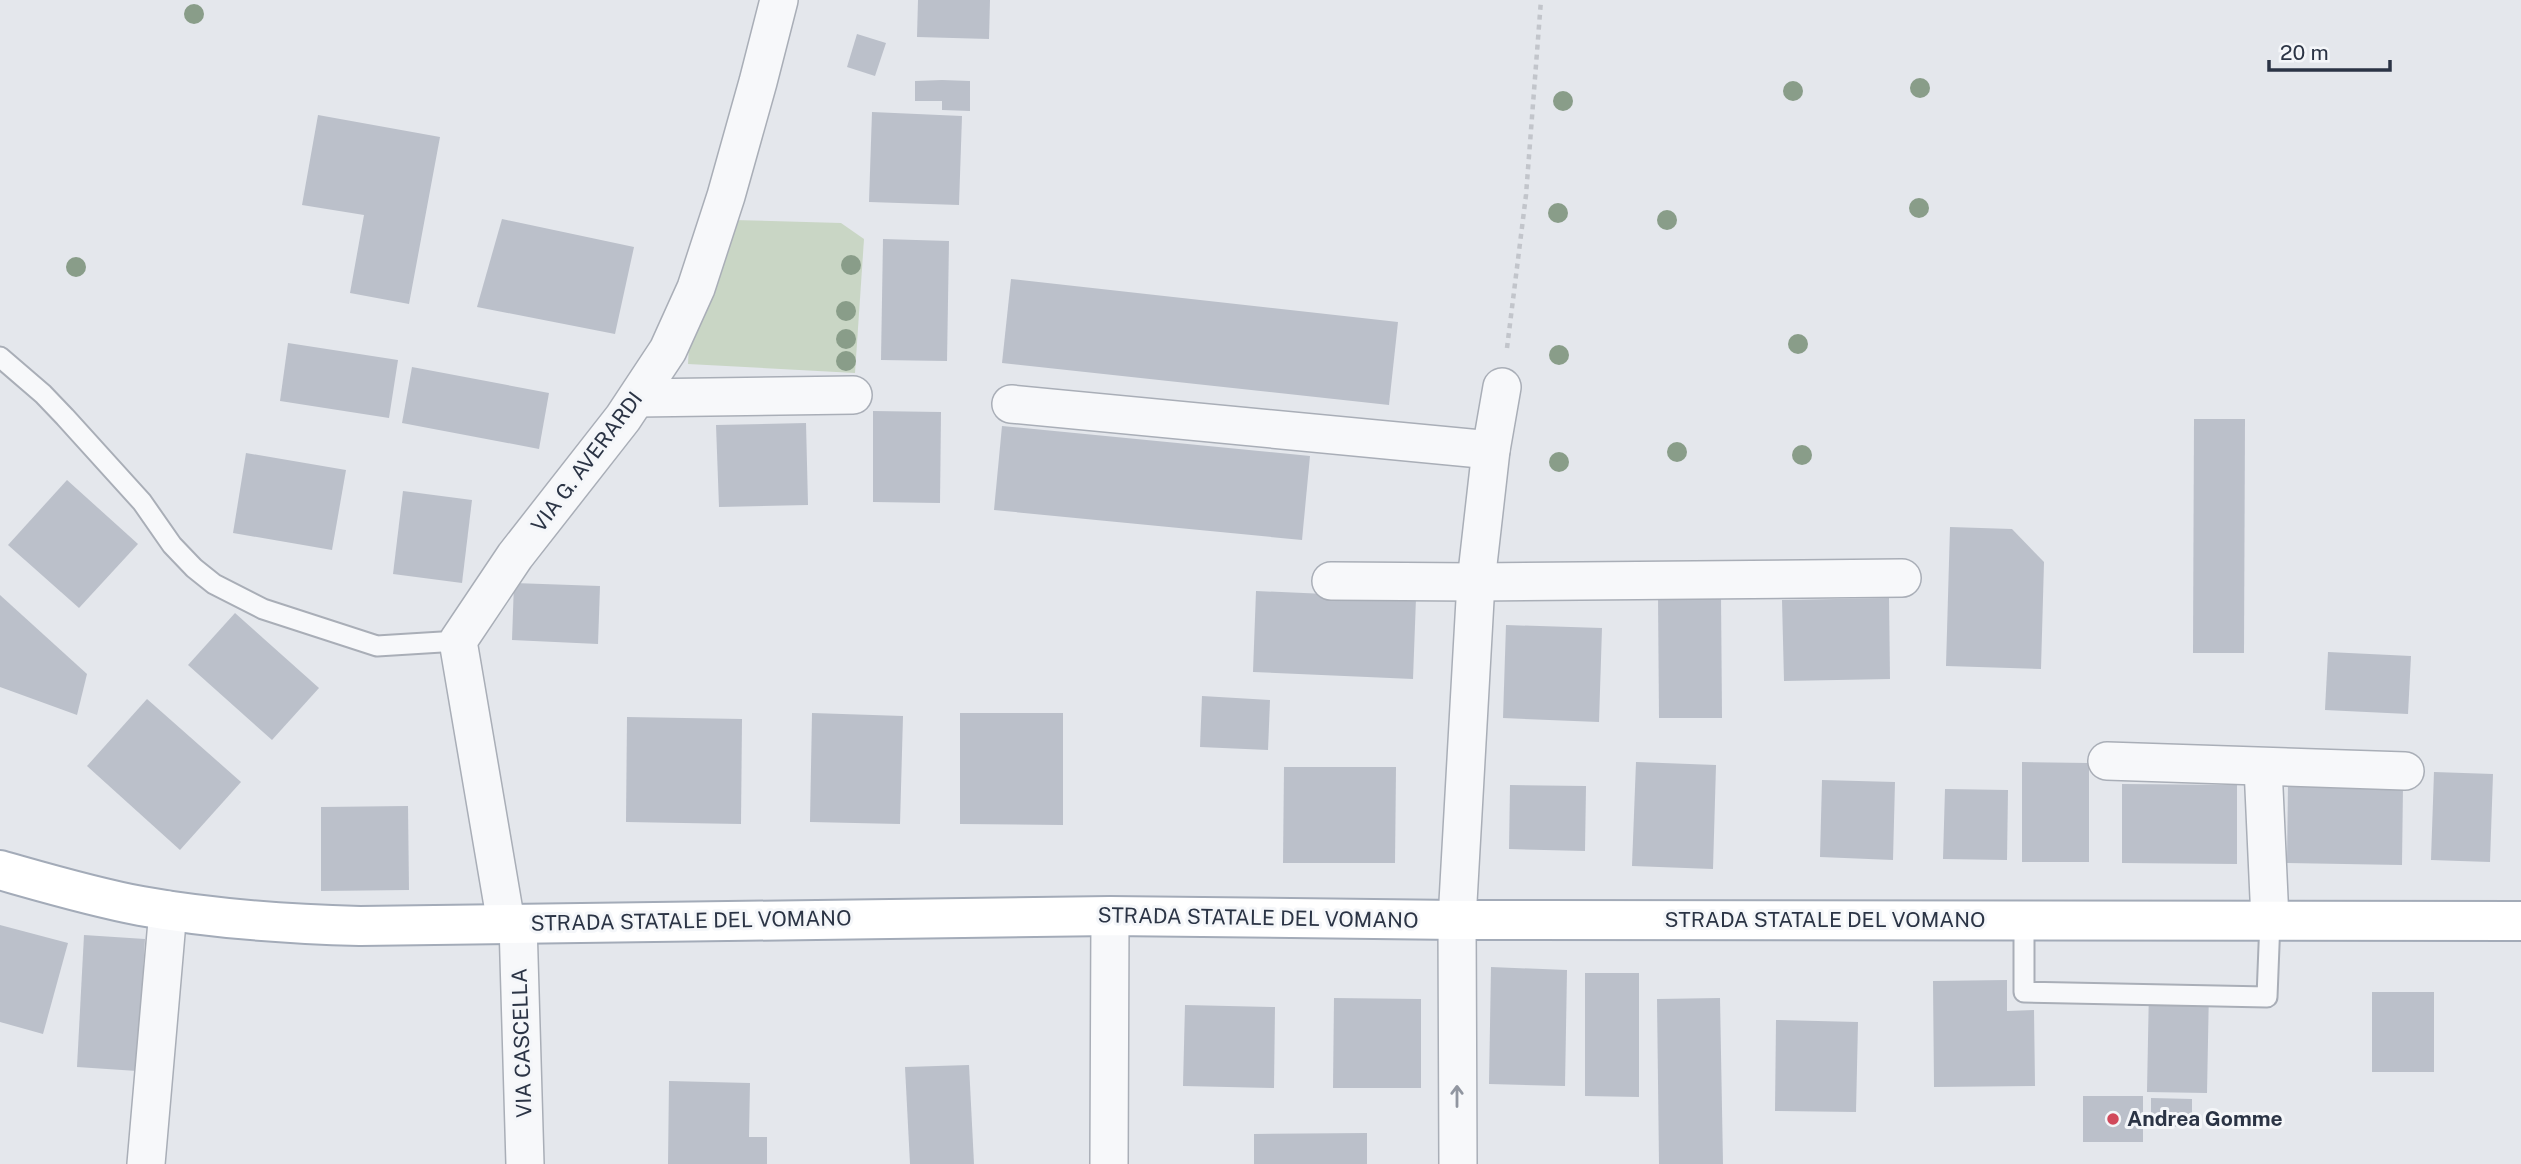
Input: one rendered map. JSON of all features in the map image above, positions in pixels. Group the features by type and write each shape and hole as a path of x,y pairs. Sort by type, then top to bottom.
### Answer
{"main road":[{"name":"STRADA STATALE DEL VOMANO","path":"0,870 125,902 168,910 303,925 1110,916 1457,920 2521,921"}],"street":[{"name":"VIA G. AVERARDI","path":"458,641 515,556 637,398 668,350 696,288 737,157 779,0"},
{"path":"1458,1164 1457,920 1476,582 1491,450 1502,387"},
{"path":"637,398 853,395"},
{"path":"1011,404 1491,450"},
{"path":"1331,581 1902,578"},
{"path":"458,641 512,923"},
{"path":"2107,761 2405,771"},
{"path":"2263,767 2270,920"},
{"path":"146,1164 168,910"},
{"path":"1109,1164 1110,916"},
{"name":"VIA CASCELLA","path":"512,923 525,1164"}],"lane":[{"path":"0,357 65,417 142,502 173,545 194,568 214,584 263,609 377,646 458,641"},
{"path":"2024,920 2024,992 2267,997 2270,920"}],"path":[{"path":"1502,387 1526,195 1541,0"}],"green space":[{"path":"733,220 841,223 864,239 855,373 688,364 690,326"}],"building":[{"path":"918,0 990,0 989,39 917,37"},
{"path":"857,34 886,43 875,76 847,67"},
{"path":"915,81 970,81 970,111 942,110 942,101 915,101"},
{"path":"872,112 962,116 959,205 869,202"},
{"path":"318,115 440,137 409,304 350,293 364,215 302,205"},
{"path":"502,219 634,247 615,334 477,307"},
{"path":"883,239 949,241 947,361 881,360"},
{"path":"1011,279 1398,322 1389,405 1002,363"},
{"path":"288,343 398,360 389,418 280,401"},
{"path":"412,367 549,393 539,449 402,423"},
{"path":"873,411 941,412 940,503 873,502"},
{"path":"2194,419 2245,419 2244,653 2193,653"},
{"path":"806,423 808,505 719,507 716,425"},
{"path":"1002,426 1310,456 1302,540 994,510"},
{"path":"246,453 346,470 332,550 233,533"},
{"path":"67,480 138,544 79,608 8,545"},
{"path":"403,491 472,500 462,583 393,574"},
{"path":"1950,527 2012,529 2044,562 2041,669 1946,666"},
{"path":"514,583 600,586 598,644 512,640"},
{"path":"1256,591 1416,598 1413,679 1253,672"},
{"path":"0,595 87,674 77,715 0,687"},
{"path":"1658,596 1721,596 1722,718 1659,718"},
{"path":"1889,598 1890,679 1784,681 1782,600"},
{"path":"235,613 319,688 272,740 188,665"},
{"path":"1506,625 1602,628 1599,722 1503,718"},
{"path":"2328,652 2411,656 2408,714 2325,710"},
{"path":"1202,696 1270,700 1268,750 1200,747"},
{"path":"147,699 241,782 180,850 87,766"},
{"path":"812,713 903,716 900,824 810,822"},
{"path":"960,713 1063,713 1063,825 960,824"},
{"path":"627,717 742,719 741,824 626,822"},
{"path":"1636,762 1716,765 1713,869 1632,866"},
{"path":"2022,762 2089,763 2089,862 2022,862"},
{"path":"1284,767 1396,767 1395,863 1283,863"},
{"path":"2434,772 2493,774 2490,862 2431,860"},
{"path":"1822,780 1895,782 1893,860 1820,857"},
{"path":"2122,784 2237,785 2237,864 2122,863"},
{"path":"2288,784 2403,785 2402,865 2287,863"},
{"path":"1510,785 1586,786 1585,851 1509,849"},
{"path":"1945,789 2008,790 2007,860 1943,859"},
{"path":"408,806 409,890 321,891 321,807"},
{"path":"0,925 68,943 43,1034 0,1022"},
{"path":"84,935 145,939 137,1071 77,1067"},
{"path":"1491,967 1567,970 1565,1086 1489,1084"},
{"path":"1585,973 1639,973 1639,1097 1585,1096"},
{"path":"2007,980 2007,1011 2034,1010 2035,1086 1934,1087 1933,981"},
{"path":"2149,987 2209,988 2207,1093 2147,1092"},
{"path":"2372,992 2434,992 2434,1072 2372,1072"},
{"path":"1334,998 1421,999 1421,1088 1333,1088"},
{"path":"1720,998 1723,1164 1659,1164 1657,999"},
{"path":"1185,1005 1275,1007 1274,1088 1183,1086"},
{"path":"1776,1020 1858,1022 1856,1112 1775,1111"},
{"path":"969,1065 974,1164 910,1164 905,1067"},
{"path":"669,1081 750,1083 749,1137 767,1137 767,1164 668,1164"},
{"name":"Andrea Gomme","path":"2083,1096 2143,1096 2143,1142 2083,1142"},
{"path":"2151,1098 2192,1099 2192,1127 2151,1126"},
{"path":"1367,1133 1367,1164 1254,1164 1254,1134"}],"place":[{"name":"Andrea Gomme","path":"2113,1119"}]}
